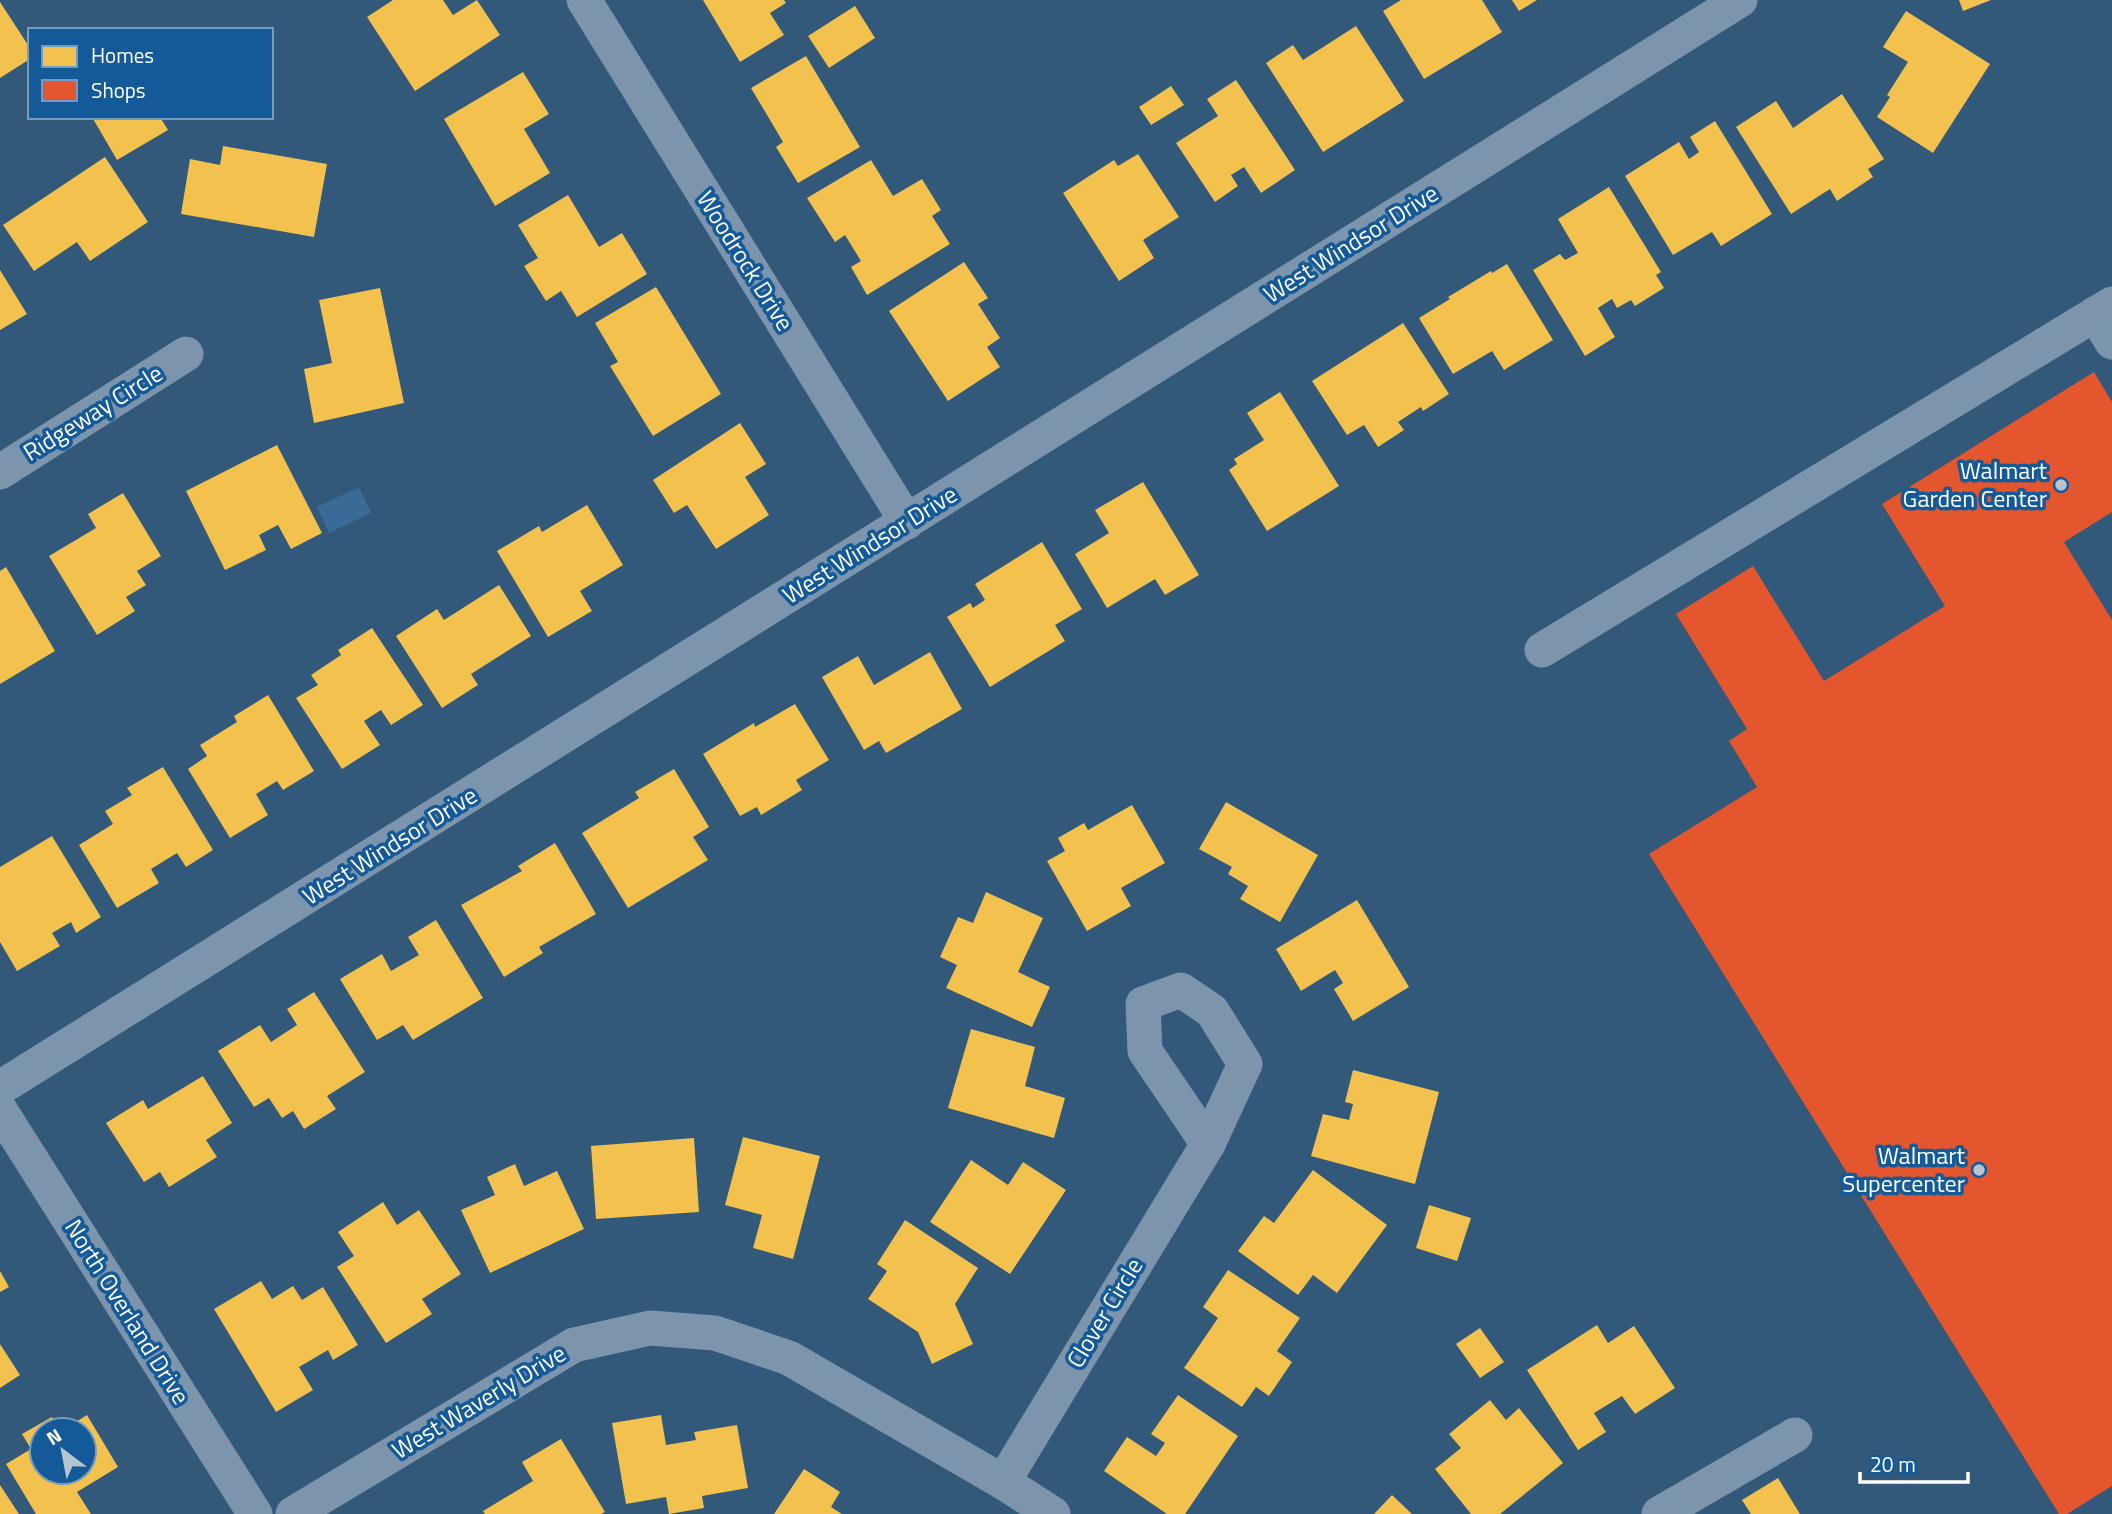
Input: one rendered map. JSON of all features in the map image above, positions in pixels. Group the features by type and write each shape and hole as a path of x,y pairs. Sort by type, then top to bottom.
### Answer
{"street":[{"name":"Woodrock Drive","path":"584,0 907,522"},
{"name":"West Windsor Drive","path":"0,1088 1740,0"},
{"path":"1542,650 2106,320"},
{"name":"Ridgeway Circle","path":"0,472 186,354"},
{"name":"North Overland Drive","path":"0,1110 255,1514"},
{"name":"Clover Circle","path":"1003,1482 1208,1144"},
{"name":"West Waverly Drive","path":"293,1514 574,1345 650,1328 715,1333 789,1357 1053,1514"},
{"path":"1659,1514 1796,1435"}],"water":[{"path":"359,487 371,513 329,533 317,507"}],"building: Homes":[{"path":"393,0 443,0 453,15 477,0 500,35 415,91 367,17"},
{"path":"703,0 784,0 786,3 770,13 784,35 740,62"},
{"path":"1401,0 1482,0 1502,32 1424,79 1383,11"},
{"path":"1512,0 1537,0 1519,11"},
{"path":"1959,0 1991,0 1963,11"},
{"path":"0,2 28,45 28,60 0,78"},
{"path":"855,6 875,38 829,68 808,36"},
{"path":"1906,11 1990,64 1933,153 1877,117 1908,62 1883,47"},
{"path":"1356,26 1404,101 1323,152 1266,63 1293,45 1303,60"},
{"path":"806,56 860,147 798,183 776,147 783,142 751,88"},
{"path":"523,72 549,114 524,129 550,173 495,206 444,119"},
{"path":"1236,80 1295,170 1261,193 1244,167 1231,175 1238,186 1215,202 1176,143 1218,116 1207,99"},
{"path":"1171,86 1184,105 1151,125 1139,107"},
{"path":"1842,94 1884,159 1868,169 1873,177 1837,201 1830,189 1791,214 1736,127 1776,101 1793,128"},
{"path":"93,119 161,119 168,130 117,160"},
{"path":"1715,121 1772,214 1721,246 1712,232 1673,255 1625,176 1679,142 1689,159 1699,152 1690,137"},
{"path":"223,146 327,164 314,237 181,214 190,159 220,165"},
{"path":"1138,154 1179,217 1143,240 1154,258 1119,281 1063,193 1114,160 1118,166"},
{"path":"105,157 148,222 90,261 77,242 34,271 3,225"},
{"path":"871,160 893,196 922,179 941,210 932,216 950,244 867,295 851,267 861,261 845,235 835,242 807,198"},
{"path":"1609,187 1661,272 1656,275 1664,288 1635,306 1631,300 1617,308 1612,299 1598,308 1615,337 1585,356 1533,270 1560,254 1565,260 1578,253 1558,219"},
{"path":"568,195 599,247 622,233 647,274 577,317 561,291 546,301 524,266 538,258 518,225"},
{"path":"964,262 988,298 978,304 1000,338 987,347 1000,367 948,401 889,311"},
{"path":"1507,264 1553,340 1504,370 1492,351 1453,374 1419,318 1450,299 1448,297"},
{"path":"0,270 27,314 0,330"},
{"path":"656,287 721,394 653,436 610,366 618,362 595,323"},
{"path":"380,288 404,403 314,423 304,369 332,363 319,300"},
{"path":"1403,323 1449,394 1423,411 1421,407 1398,422 1404,430 1378,447 1364,425 1347,435 1312,381"},
{"path":"1280,392 1339,486 1267,531 1229,470 1237,464 1234,459 1264,440 1247,413"},
{"path":"740,423 766,464 745,477 769,515 716,549 687,505 674,513 653,480"},
{"path":"277,445 322,533 291,549 278,525 259,535 266,550 225,570 186,491"},
{"path":"1143,482 1199,575 1165,595 1155,579 1107,608 1075,554 1109,533 1095,510"},
{"path":"123,493 161,556 137,571 146,585 126,597 135,611 97,635 49,556 96,528 88,514"},
{"path":"587,505 623,565 580,591 592,611 548,637 497,551 539,526 542,532"},
{"path":"1042,542 1082,609 1055,625 1065,641 990,687 947,617 970,603 973,608 985,600 975,584"},
{"path":"6,567 55,651 0,684 0,571"},
{"path":"499,585 531,636 471,674 478,685 442,708 396,636 437,609 444,620"},
{"path":"372,628 423,705 391,725 381,710 364,721 380,745 342,769 296,698 318,685 311,675 341,655 338,650"},
{"path":"930,652 962,709 886,753 879,741 864,750 822,677 858,656 874,685"},
{"path":"268,695 314,771 283,790 277,781 256,794 268,815 230,838 188,769 207,756 200,745 237,722 234,716"},
{"path":"795,704 829,760 796,780 802,790 761,815 757,807 740,816 703,754 754,723 755,727"},
{"path":"163,767 213,850 186,867 177,853 151,869 159,883 117,908 79,845 113,824 105,811 132,795 127,788"},
{"path":"674,769 709,827 693,837 708,860 628,908 582,833 639,798 635,792"},
{"path":"1226,802 1318,855 1280,922 1240,899 1248,886 1228,874 1232,867 1199,849"},
{"path":"1132,805 1165,863 1121,888 1131,906 1087,931 1047,861 1065,851 1058,838 1084,823 1088,830"},
{"path":"52,836 101,917 76,933 71,922 52,933 60,946 17,971 0,942 0,867"},
{"path":"555,843 596,914 539,947 543,953 504,977 461,905 522,871 518,866"},
{"path":"986,892 1043,918 1018,972 1050,987 1032,1027 946,988 957,965 940,957 958,917 973,923"},
{"path":"1357,900 1409,987 1353,1021 1334,989 1343,983 1335,970 1301,991 1276,949"},
{"path":"436,920 483,998 413,1040 403,1025 377,1040 340,979 382,954 391,971 419,955 408,937"},
{"path":"314,992 365,1072 327,1096 336,1109 304,1129 293,1111 282,1118 269,1098 254,1107 218,1051 260,1025 271,1042 297,1025 287,1009"},
{"path":"971,1029 1035,1047 1025,1086 1065,1098 1054,1138 948,1108"},
{"path":"1353,1070 1439,1092 1415,1184 1311,1156 1323,1114 1349,1120 1353,1104 1345,1102"},
{"path":"203,1076 232,1123 206,1140 217,1157 169,1187 160,1172 144,1182 106,1123 143,1100 148,1109"},
{"path":"743,1137 820,1156 793,1259 753,1248 762,1215 725,1205"},
{"path":"694,1138 699,1212 596,1219 591,1146"},
{"path":"971,1160 1008,1185 1023,1162 1066,1190 1010,1274 930,1222"},
{"path":"515,1164 524,1186 557,1171 584,1229 490,1273 461,1210 495,1195 487,1177"},
{"path":"1313,1170 1387,1225 1337,1293 1313,1275 1298,1295 1238,1251 1264,1216 1274,1223"},
{"path":"383,1202 397,1225 419,1210 461,1274 422,1299 432,1314 386,1343 337,1267 354,1256 338,1232"},
{"path":"1429,1205 1471,1218 1457,1261 1416,1248"},
{"path":"905,1220 978,1268 955,1304 973,1344 932,1364 918,1332 868,1299 887,1271 877,1264"},
{"path":"1228,1270 1300,1318 1277,1351 1292,1362 1269,1396 1256,1387 1242,1407 1184,1368 1218,1318 1203,1307"},
{"path":"0,1271 9,1287 0,1292"},
{"path":"261,1281 272,1299 293,1286 302,1300 323,1287 358,1345 333,1360 328,1350 299,1367 313,1390 276,1412 214,1309"},
{"path":"1597,1325 1608,1343 1634,1326 1675,1388 1635,1414 1622,1396 1594,1413 1606,1432 1578,1450 1527,1370"},
{"path":"1480,1328 1504,1362 1480,1378 1456,1344"},
{"path":"0,1344 20,1375 0,1388"},
{"path":"1178,1395 1238,1436 1185,1514 1167,1514 1104,1471 1127,1437 1156,1456 1165,1443 1151,1434"},
{"path":"1490,1400 1506,1420 1519,1408 1563,1463 1500,1514 1471,1514 1435,1469 1461,1448 1449,1434"},
{"path":"661,1415 666,1445 696,1440 694,1432 737,1425 748,1488 702,1496 704,1508 669,1514 666,1497 626,1504 612,1423"},
{"path":"28,1431 28,1444 22,1434"},
{"path":"98,1433 118,1467 98,1479"},
{"path":"561,1439 605,1512 485,1514 483,1511 533,1481 522,1462"},
{"path":"28,1451 28,1486 87,1486 77,1492 91,1514 36,1514 6,1464"},
{"path":"804,1469 840,1492 831,1507 842,1514 774,1514"},
{"path":"1778,1478 1800,1514 1751,1514 1742,1500"},
{"path":"0,1485 19,1514 0,1514"},
{"path":"1392,1495 1412,1514 1374,1514"}],"building: Shops":[{"name":"Walmart Supercenter","path":"2094,372 2112,402 2112,512 2064,542 2112,620 2112,1486 2067,1514 2059,1514 1649,854 1757,787 1729,741 1747,729 1676,614 1753,566 1824,681 1945,606 1882,504"}],"place":[{"name":"Walmart Garden Center","path":"2061,485"},
{"name":"Walmart Supercenter","path":"1979,1170"}]}
